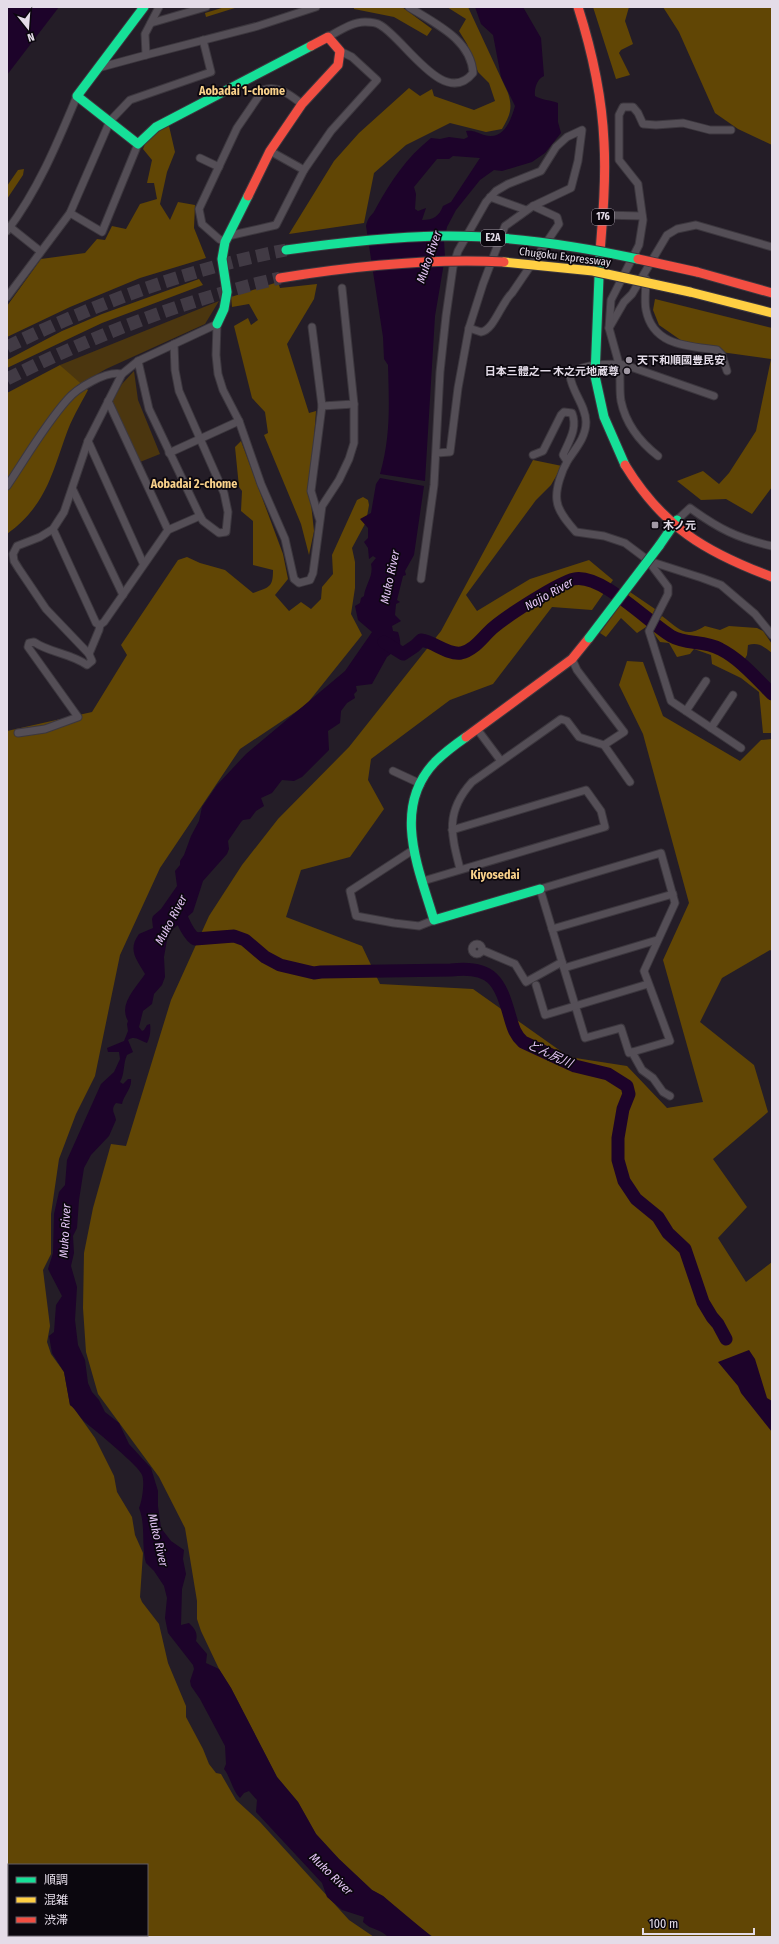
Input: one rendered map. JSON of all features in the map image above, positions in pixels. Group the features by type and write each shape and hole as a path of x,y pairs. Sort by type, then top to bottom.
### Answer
{"main road":[{"path":"144,7 77,96 138,144 156,127 328,37 340,51 338,64 302,104 270,151 227,239 222,259 227,292 224,309 217,324"},
{"name":"176","path":"578,7 592,54 601,100 605,161 594,366 598,397 608,427 641,479 675,523 705,548 730,562 772,577"},
{"name":"Chugoku Expressway","path":"286,250 399,237 482,237 604,251 697,272 772,292"},
{"name":"Chugoku Expressway","path":"280,278 371,265 477,261 560,267 651,282 772,313"},
{"path":"540,889 434,920 413,850 410,827 416,794 435,762 477,728 572,659 675,523"},
{"name":"176","path":"675,523 726,552 772,568"}],"street":[{"path":"146,55 145,34 159,7"},
{"path":"151,23 206,7"},
{"path":"98,68 258,26 316,7"},
{"path":"328,37 345,27 364,22 380,25 433,75 445,82 458,83 466,80 472,73 472,64 468,53 461,44 451,35 409,7"},
{"path":"7,297 70,213 110,121 130,100 211,72 203,40"},
{"path":"302,104 286,92 270,87 263,90 237,128 199,208 202,224 219,240 276,225 304,170 330,131 377,80 352,58 340,51"},
{"path":"40,251 8,229 36,188 45,171 77,96"},
{"path":"658,456 643,445 629,426 621,401 619,364 609,328 611,300 639,245 642,216 638,184 619,160 619,115 623,107 632,107 638,113 643,124 656,125 683,123 710,130 731,130"},
{"path":"421,579 434,485 437,453 440,372 446,316 453,267 458,251 490,197 496,191 508,184 541,171 556,147 567,137 582,130 578,161 572,188 533,206 505,226 483,284 469,328 458,388 450,452 437,453"},
{"path":"70,213 102,232 138,144"},
{"path":"270,151 304,170"},
{"path":"200,158 219,167"},
{"path":"490,197 526,210"},
{"path":"469,328 481,332 490,329 504,300 512,293 559,224 557,217 533,206"},
{"path":"603,215 642,216"},
{"path":"609,328 624,302 632,294 647,270 667,235 677,229 696,225 772,248"},
{"path":"647,270 646,309 650,322 656,331 665,339 677,344 717,350 722,355 727,371"},
{"path":"18,733 45,729 78,717 28,647 29,643 34,642 41,648 76,657 87,665 92,661 89,654 46,609 14,561 13,554 18,546 40,537 53,529 64,512 73,490 88,440 122,374 138,361 217,324 216,355 218,374 223,390 239,421 261,484 285,539 294,579 299,583 310,580 313,573 322,506 340,480 354,443 354,404 342,288"},
{"path":"312,327 322,406 311,491 320,523"},
{"path":"138,361 149,409 200,516 203,521 218,533 226,532 228,512 224,493 179,391 175,370 174,344"},
{"path":"714,396 619,364 594,366 575,370 570,376 586,421 581,441 568,461 560,478 556,500 560,510 576,532 595,534 625,543 649,561 668,587 668,594 649,631 671,700 741,748"},
{"path":"7,486 67,399 86,385 110,373 122,374"},
{"path":"108,401 168,530"},
{"path":"322,406 354,404"},
{"path":"533,455 542,451 561,415 564,412 572,413 575,420 574,431 563,455 568,461"},
{"path":"169,453 239,421"},
{"path":"88,440 144,564"},
{"path":"73,490 123,595"},
{"path":"675,523 690,508 720,529 752,542 772,546"},
{"path":"89,654 100,625 104,622 168,530 200,516"},
{"path":"53,529 96,623 100,625"},
{"path":"649,561 702,578 721,586 755,614 772,635"},
{"path":"572,659 577,670 624,732 604,746"},
{"path":"686,711 706,681"},
{"path":"711,728 733,695"},
{"path":"460,869 452,837 452,830 453,815 460,796 472,782 561,719 567,720 579,738 604,746 630,782"},
{"path":"477,728 501,761"},
{"path":"393,771 421,784"},
{"path":"423,881 605,827 601,811 586,790 452,830"},
{"path":"413,850 350,891 356,916 419,926 434,920"},
{"path":"632,1052 670,1041 644,971 675,903 661,853 540,889 585,1038 621,1028 629,1053 632,1052 642,1070 653,1078 663,1092 670,1096"},
{"path":"552,929 673,894"},
{"path":"482,950 515,964 526,982 563,965 657,940"},
{"path":"536,985 545,1015 648,984"}],"shaded area":[{"path":"225,7 238,7 206,17 205,13"},
{"path":"354,7 402,7 432,29 427,36 394,17 354,9"},
{"path":"447,7 468,7 508,93 510,112 502,129 486,132 450,123 406,145 374,173 364,223 289,234 334,161 359,133 409,88 420,96 432,89 434,96 474,110 495,101 489,83 478,72 467,44 459,31 466,19"},
{"path":"593,7 629,7 625,21 633,44 621,50 619,53 630,75 616,79"},
{"path":"663,7 772,7 772,145 738,129 715,113 679,32"},
{"path":"169,126 175,152 167,172 160,204 170,220 178,202 195,205 194,228 206,258 140,278 70,307 7,337 7,306 41,259 85,253 97,239 105,240 112,226 126,229 140,204 157,199 154,183 147,183 152,160 143,149 148,137"},
{"path":"24,169 23,175 7,199 7,186 18,170"},
{"path":"199,279 203,285 102,323 7,368 7,360 62,331 102,314"},
{"path":"278,282 280,288 317,284 314,299 287,344 309,413 316,411 310,494 314,531 309,555 301,524 264,435 268,433 265,412 252,398 234,326 248,318 251,325 258,320 249,304 232,307 231,297"},
{"path":"655,299 772,328 772,487 752,514 726,499 701,500 677,481 703,471 719,484 729,473 756,431 771,359 692,348 659,325 653,310"},
{"path":"219,301 205,324 106,369 80,384 60,365"},
{"path":"60,365 88,390 70,424 45,490 30,513 7,534 7,393"},
{"path":"134,371 138,400 160,454 140,462 112,402 122,384"},
{"path":"241,441 283,554 288,579 275,595 289,611 301,602 311,609 321,599 322,587 333,574 332,555 357,500 363,497 368,500 369,505 366,522 352,548 355,562 355,588 351,614 362,635 306,705 240,749 160,868 120,955 95,1076 76,1114 59,1159 51,1214 51,1254 43,1270 50,1326 47,1342 51,1354 64,1372 70,1405 95,1438 114,1476 117,1492 132,1517 135,1535 143,1553 140,1597 142,1602 159,1624 168,1663 186,1706 186,1717 203,1749 209,1764 216,1773 221,1774 236,1800 260,1822 349,1920 374,1937 7,1937 7,731 92,712 127,655 121,645 178,560 187,557 200,563 225,570 253,593 266,588 271,584 273,570 253,565 253,521 241,511 242,491 239,487 235,447"},
{"path":"533,460 562,466 551,485 536,500 466,595 477,611 530,579 589,560 613,580 592,610 552,607 493,684 450,700 371,759 368,780 384,809 350,857 301,870 286,917 362,946 380,984 473,989 569,1057 627,1066 667,1108 703,1102 663,960 689,903 643,734 619,685 627,661 643,662 663,716 740,761 761,740 772,739 772,951 770,950 722,978 700,1022 754,1065 768,1112 713,1159 747,1207 718,1238 746,1282 772,1262 772,1937 433,1937 405,1916 383,1896 372,1890 339,1859 316,1834 298,1802 277,1777 231,1688 219,1669 197,1619 197,1601 185,1528 159,1477 98,1394 86,1352 83,1308 84,1253 93,1208 111,1144 126,1146 171,1000 209,916 242,865 278,819 349,747 441,631"},
{"path":"630,592 655,609 646,627 637,633 621,618 606,637 600,633"},
{"path":"662,616 682,631 687,632 698,630 705,626 720,630 729,626 757,628 763,631 772,644 772,653 764,647 755,644 748,645 747,655 739,670 772,700 772,733 763,733 759,692 741,678 712,664 711,655 694,649 690,654 677,657 669,643 660,642 652,631"}],"water":[{"path":"7,7 59,7 7,75"},
{"name":"Muko River","path":"475,7 523,7 541,38 544,76 536,84 535,96 558,103 558,122 561,133 545,153 532,162 502,171 494,170 480,180 456,210 447,227 444,241 445,257 435,316 425,481 380,474 384,460 388,433 388,365 384,359 383,337 366,226 369,217 375,211 387,188 400,170 431,138 440,139 449,137 464,139 468,137 466,131 473,131 491,136 497,135 506,128 509,123 515,106 501,77 493,35 481,24","holes":["453,156 480,158 451,202 443,206 436,217 422,220 426,208 418,211 415,209 416,194 414,187 437,159 449,159"]},
{"name":"Muko River","path":"380,478 424,486 414,555 405,571 406,575 403,576 397,600 400,602 396,604 395,615 401,621 392,626 393,631 398,632 399,634 399,651 398,653 392,653 387,657 372,684 356,686 357,691 354,694 355,698 347,703 341,711 340,723 328,731 329,750 302,777 294,781 282,780 272,793 261,798 264,806 256,811 250,819 243,820 241,822 228,841 229,849 227,854 203,881 193,912 172,930 167,940 164,957 165,977 162,985 154,994 152,1004 143,1011 139,1027 142,1031 147,1025 150,1024 149,1039 147,1043 135,1038 128,1040 133,1052 127,1055 123,1076 120,1082 123,1084 128,1079 131,1079 130,1086 122,1104 116,1103 114,1105 113,1110 116,1120 109,1136 91,1155 84,1168 79,1200 77,1228 73,1236 74,1253 71,1266 77,1287 75,1320 78,1345 85,1360 88,1383 105,1412 119,1423 129,1444 151,1468 158,1491 158,1506 161,1528 171,1541 184,1550 183,1559 186,1574 182,1589 181,1625 189,1623 194,1629 197,1636 196,1641 207,1654 206,1663 219,1669 231,1688 277,1777 298,1802 316,1834 339,1859 372,1890 383,1896 432,1937 388,1937 382,1932 366,1925 363,1922 364,1917 342,1910 327,1897 322,1883 256,1812 257,1800 249,1791 244,1793 240,1798 237,1795 224,1769 226,1764 225,1746 200,1699 191,1686 190,1681 194,1669 193,1665 168,1633 165,1618 167,1598 164,1586 154,1571 146,1563 142,1521 139,1508 143,1492 142,1475 134,1464 84,1421 70,1405 64,1372 52,1353 49,1336 54,1332 56,1305 62,1296 48,1269 53,1253 54,1214 59,1192 65,1185 67,1160 101,1084 114,1072 120,1059 119,1052 108,1052 107,1048 124,1041 128,1031 128,1021 125,1015 125,1008 129,996 145,974 134,955 135,940 139,934 153,928 153,916 161,909 177,886 175,871 180,865 180,861 199,821 202,807 217,785 246,754 345,671 372,632 358,620 355,606 360,603 361,598 364,596 371,573 371,564 376,558 373,556 369,559 368,548 364,542 368,538 368,528 360,519 371,513 376,484"},
{"path":"749,1350 755,1359 767,1398 772,1401 772,1432 718,1362"}],"waterway":[{"name":"Najio River","path":"384,642 403,654 421,640 451,652 461,653 471,649 490,631 521,608 557,586 574,579 585,579 597,583 624,600 671,636 683,641 708,644 727,653 748,669 772,694"},
{"name":"どん尻川","path":"177,910 187,929 195,939 234,936 245,940 265,957 280,965 314,973 465,969 476,970 485,973 492,978 498,985 502,994 515,1031 523,1042 575,1066 608,1074 627,1086 629,1094 623,1109 618,1138 618,1160 624,1181 636,1199 658,1217 668,1233 685,1249 703,1302 726,1339"}],"tunnel":[{"path":"7,347 109,302 178,277 286,250"},
{"path":"7,379 73,348 140,320 209,297 280,278"}],"traffic: fast":[{"path":"144,7 77,96 138,144 156,127 311,46"},
{"path":"217,324 224,309 227,292 222,259 225,242 248,196"},
{"path":"286,250 382,239 465,236 515,239 564,245 638,259"},
{"path":"600,252 595,376 604,417 625,465"},
{"path":"659,546 677,520"},
{"path":"589,638 659,546"},
{"path":"466,737 435,762 422,780 414,799 411,819 412,839 416,860 434,920 540,889"}],"traffic: slow":[{"path":"504,262 593,271 690,292"},
{"path":"690,292 772,313"}],"traffic: jam":[{"path":"578,7 596,74 603,125 605,156 600,252"},
{"path":"248,196 270,151 302,104 338,65 340,51 328,37 311,46"},
{"path":"638,259 697,272"},
{"path":"280,278 392,264 448,261 504,262"},
{"path":"697,272 772,293"},
{"path":"625,465 639,487 655,505 688,535 726,558 772,577"},
{"path":"466,737 572,659 589,638"}],"place":[{"name":"天下和順國豊民安","path":"629,360"},
{"name":"日本三體之一 木之元地蔵尊","path":"627,371"},
{"name":"木ノ元","path":"655,525"}],"district":[{"name":"Aobadai 1-chome","path":"242,91"},
{"name":"Aobadai 2-chome","path":"194,484"},
{"name":"Kiyosedai","path":"495,875"}]}
